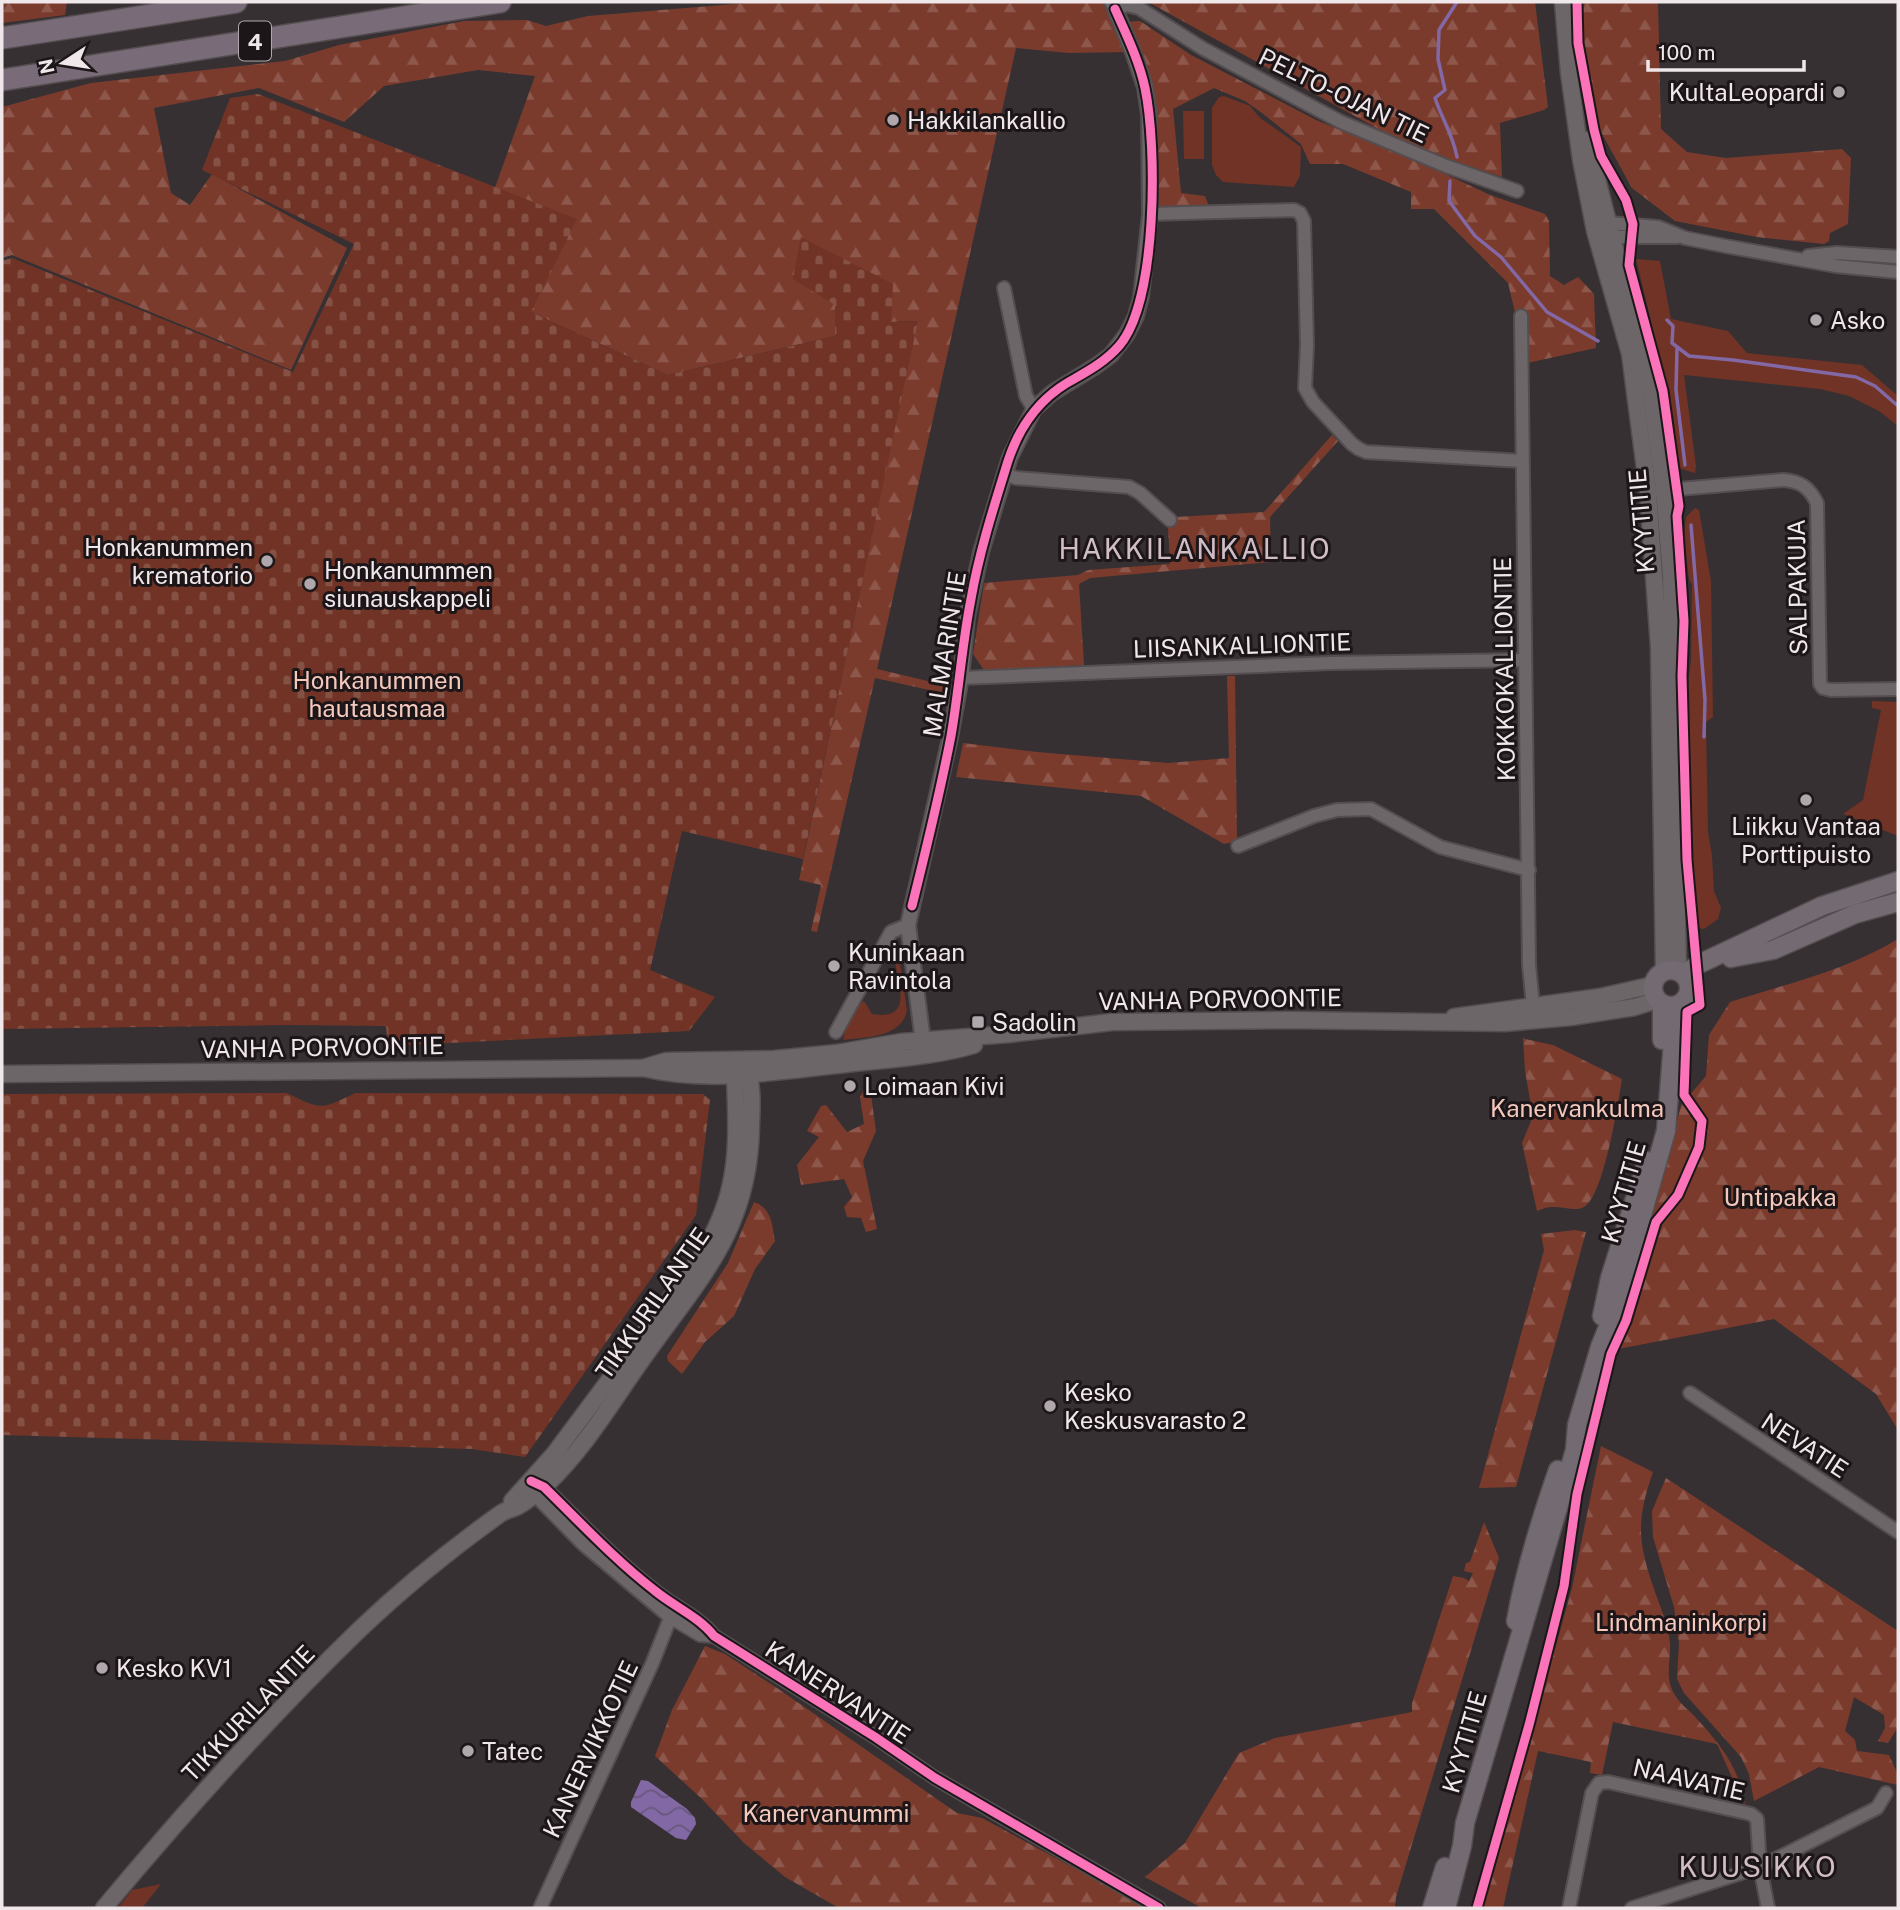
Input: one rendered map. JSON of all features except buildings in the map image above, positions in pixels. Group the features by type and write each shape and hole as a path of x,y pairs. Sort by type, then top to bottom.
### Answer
{"highway":[{"name":"4","path":"2,38 236,2"},
{"name":"4","path":"2,80 500,2"}],"main road":[{"name":"KYYTITIE","path":"1446,1908 1465,1823 1575,1450 1577,1425 1600,1347 1615,1310 1666,1131 1675,1016 1671,987 1671,575 1605,230 1581,160 1563,2"},
{"name":"VANHA PORVOONTIE","path":"1671,987 1697,965 1822,906 1898,881"},
{"name":"VANHA PORVOONTIE","path":"2,1074 643,1068 666,1061 716,1059 743,1070 837,1053 924,1048 1112,1022 1431,1021 1473,1024 1534,1014 1600,997 1671,987 1736,955 1773,950 1855,914 1898,902"},
{"name":"TIKKURILANTIE","path":"104,1908 201,1793 290,1698 413,1582 505,1511 520,1505 536,1487 555,1453 695,1264 716,1228 726,1204 735,1163 743,1070"},
{"name":"KYYTITIE","path":"1432,1908 1454,1843 1465,1823"}],"street":[{"name":"PELTO-OJAN TIE","path":"1113,5 1139,8 1202,48 1341,122 1446,166 1517,191"},
{"name":"MALMARINTIE","path":"924,1048 908,925 944,770 961,678 975,578 1005,474 1019,436 1034,410 1046,397 1102,362 1128,334 1141,297 1150,214 1150,150 1145,87 1113,5"},
{"path":"1150,214 1294,210 1304,221 1307,345 1305,388 1312,402 1359,450 1366,452 1522,461"},
{"path":"1605,230 1658,226 1685,237 1836,266 1898,272"},
{"path":"1796,257 1837,253 1898,257"},
{"path":"1004,288 1026,396 1034,410"},
{"name":"KOKKOKALLIONTIE","path":"1521,316 1529,965 1534,1014"},
{"path":"1005,474 1016,478 1129,487 1139,492 1170,520"},
{"name":"SALPAKUJA","path":"1656,491 1783,480 1796,482 1807,488 1817,503 1820,684 1830,690 1898,689"},
{"name":"LIISANKALLIONTIE","path":"961,678 1333,663 1525,660"},
{"path":"1238,846 1314,816 1337,810 1371,809 1440,847 1529,870"},
{"path":"836,1032 891,932 908,925"},
{"name":"NEVATIE","path":"1690,1393 1898,1532"},
{"name":"KANERVANTIE","path":"536,1487 583,1544 673,1611 707,1627 714,1636 875,1737 934,1778 1159,1908"},
{"name":"KANERVIKKOTIE","path":"540,1908 653,1664 673,1611"},
{"name":"NAAVATIE","path":"1569,1908 1592,1793 1600,1783 1608,1782 1751,1814 1756,1819 1760,1867"},
{"path":"1632,1908 1760,1867 1877,1808 1886,1793"},
{"path":"1760,1867 1768,1908"}],"green space":[{"path":"2,2 67,2 65,15 2,23"},
{"path":"759,2 1106,2 1126,52 1069,53 1016,48 877,669 953,687 952,695 875,678 817,932 811,931 821,885 799,880 917,321 890,322 835,305 835,336 668,375 531,312 492,196 535,76 478,70 384,86 344,122 259,88 154,108 171,193 190,205 212,174 347,248 291,370 12,255 2,258 2,107 91,83 285,61 339,45 464,21 527,20 546,26 588,16"},
{"path":"1148,2 1535,2 1548,107 1500,123 1502,177 1413,148"},
{"path":"1579,2 1658,2 1661,129 1687,152 1726,158 1842,149 1851,158 1848,224 1830,233 1829,241 1824,244 1757,237 1675,221 1632,188 1591,114 1580,43"},
{"path":"1140,21 1191,55 1316,120 1424,164 1490,195 1545,214 1549,221 1550,276 1564,285 1578,277 1594,294 1596,348 1527,363 1508,283 1434,209 1411,209 1411,192 1343,164 1310,164 1301,144 1262,113 1245,101 1214,88 1173,109 1181,193 1205,196 1210,209 1158,210 1154,109 1126,22"},
{"name":"Honkanummen hautausmaa","path":"258,94 577,219 531,312 668,375 835,336 835,305 793,279 801,237 893,284 891,322 918,321 803,859 682,831 650,970 715,997 689,1031 388,1046 386,1026 2,1029 2,261 12,258 293,372 354,244 202,170 230,98"},
{"path":"1224,96 1250,106 1259,117 1301,147 1300,176 1294,187 1223,182 1216,175 1212,165 1212,108 1219,97"},
{"path":"1183,111 1204,111 1204,159 1184,159"},
{"path":"1636,259 1660,261 1671,319 1728,331 1747,353 1862,365 1898,396 1898,426 1879,411 1849,396 1820,389 1684,375 1696,466 1695,473 1678,468 1664,375"},
{"path":"1332,435 1338,441 1270,517 1271,562 1090,578 1079,584 1084,665 984,670 973,654 984,583 1078,575 1088,570 1170,564 1168,527 1175,517 1264,512"},
{"path":"1695,508 1699,510 1711,581 1713,717 1706,722 1708,832 1714,891 1721,908 1718,919 1704,929 1698,928 1693,874 1688,683 1691,661 1692,585 1684,536 1686,517"},
{"path":"1227,676 1235,676 1237,841 1224,844 1141,796 956,777 963,743 1168,763 1229,758"},
{"path":"1872,701 1898,702 1898,836 1843,814 1863,800 1881,710 1872,708"},
{"name":"Untipakka","path":"1898,939 1898,1430 1876,1394 1774,1319 1618,1349 1683,1098 1689,1096 1706,1076 1709,1035 1730,1002 1837,968"},
{"path":"893,944 897,944 907,1010 904,1019 890,1031 872,1037 843,1040 851,1009 864,1001 872,1014 885,1015 898,1007 900,991 895,962 886,955"},
{"name":"Kanervankulma","path":"1523,1037 1553,1045 1622,1079 1604,1168 1598,1186 1584,1207 1550,1207 1537,1211 1522,1143 1533,1116 1525,1071"},
{"path":"869,1081 876,1131 863,1161 877,1229 866,1232 861,1218 847,1217 844,1207 852,1197 844,1179 801,1185 797,1165 819,1137 807,1131 821,1106 826,1105 847,1132 864,1124 860,1097"},
{"path":"287,1093 307,1103 321,1106 335,1103 355,1093 703,1094 710,1100 696,1215 525,1457 472,1449 2,1435 2,1094"},
{"path":"754,1202 768,1213 775,1241 755,1269 734,1316 705,1342 682,1374 668,1361 667,1356 728,1263"},
{"path":"1575,1230 1586,1232 1516,1487 1479,1488 1544,1250 1541,1234"},
{"path":"1601,1446 1653,1472 1644,1503 1642,1542 1669,1636 1670,1682 1677,1698 1706,1729 1728,1758 1739,1780 1745,1806 1717,1744 1613,1722 1602,1775 1590,1773 1591,1762 1538,1751 1503,1908 1483,1908 1572,1588"},
{"name":"Lindmaninkorpi","path":"1666,1478 1898,1631 1898,1727 1888,1743 1878,1741 1885,1728 1884,1715 1854,1697 1845,1731 1855,1740 1857,1751 1889,1755 1898,1775 1898,1785 1819,1767 1754,1801 1749,1774 1741,1757 1684,1693 1677,1679 1679,1643 1674,1607 1653,1537 1652,1511"},
{"path":"1484,1522 1499,1558 1396,1897 1395,1908 1202,1908 1145,1877 1185,1843 1239,1753 1275,1738 1412,1712 1412,1703 1453,1576 1469,1581 1473,1573 1464,1571 1466,1563 1470,1562"},
{"name":"Kanervanummi","path":"705,1646 725,1654 777,1688 957,1813 982,1818 1148,1908 839,1908 785,1877 744,1843 702,1799 655,1756 672,1710"},
{"path":"161,1884 142,1908 118,1908 132,1890"}],"water":[{"path":"641,1780 648,1781 687,1809 695,1818 696,1824 686,1840 676,1838 631,1807"}],"waterway":[{"path":"1457,2 1439,30 1438,59 1445,90 1435,98 1457,157"},
{"path":"1450,181 1449,201 1475,236 1501,257 1547,312 1598,341"},
{"path":"1667,320 1673,326 1672,343 1689,356 1856,377 1875,386 1898,406"},
{"path":"1677,349 1676,390 1685,465"},
{"path":"1691,525 1705,700 1704,737"}],"cycle path":[{"path":"1477,1908 1529,1725 1564,1586 1577,1494 1611,1354 1626,1321 1656,1222 1678,1195 1699,1147 1702,1121 1684,1095 1687,1012 1700,1005 1687,860 1682,676 1684,621 1677,516 1679,506 1663,391 1629,265 1633,224 1626,200 1601,156 1594,130 1578,43 1577,2"},
{"path":"912,906 951,736 974,582 1012,449 1030,416 1047,398 1101,362 1119,346 1132,324 1141,295 1148,260 1151,222 1149,114 1139,67 1115,9"},
{"path":"531,1481 544,1487 639,1578 701,1623 714,1636 935,1778 1159,1908"}],"place":[{"name":"KultaLeopardi","path":"1839,92"},
{"name":"Hakkilankallio","path":"893,120"},
{"name":"Asko","path":"1816,320"},
{"name":"Honkanummen krematorio","path":"267,561"},
{"name":"Honkanummen siunauskappeli","path":"310,584"},
{"name":"Liikku Vantaa Porttipuisto","path":"1806,800"},
{"name":"Kuninkaan Ravintola","path":"834,966"},
{"name":"Sadolin","path":"978,1022"},
{"name":"Loimaan Kivi","path":"850,1086"},
{"name":"Kesko Keskusvarasto 2","path":"1050,1406"},
{"name":"Kesko KV1","path":"102,1668"},
{"name":"Tatec","path":"468,1751"}],"district":[{"name":"HAKKILANKALLIO","path":"1195,548"},
{"name":"KUUSIKKO","path":"1758,1866"}]}
